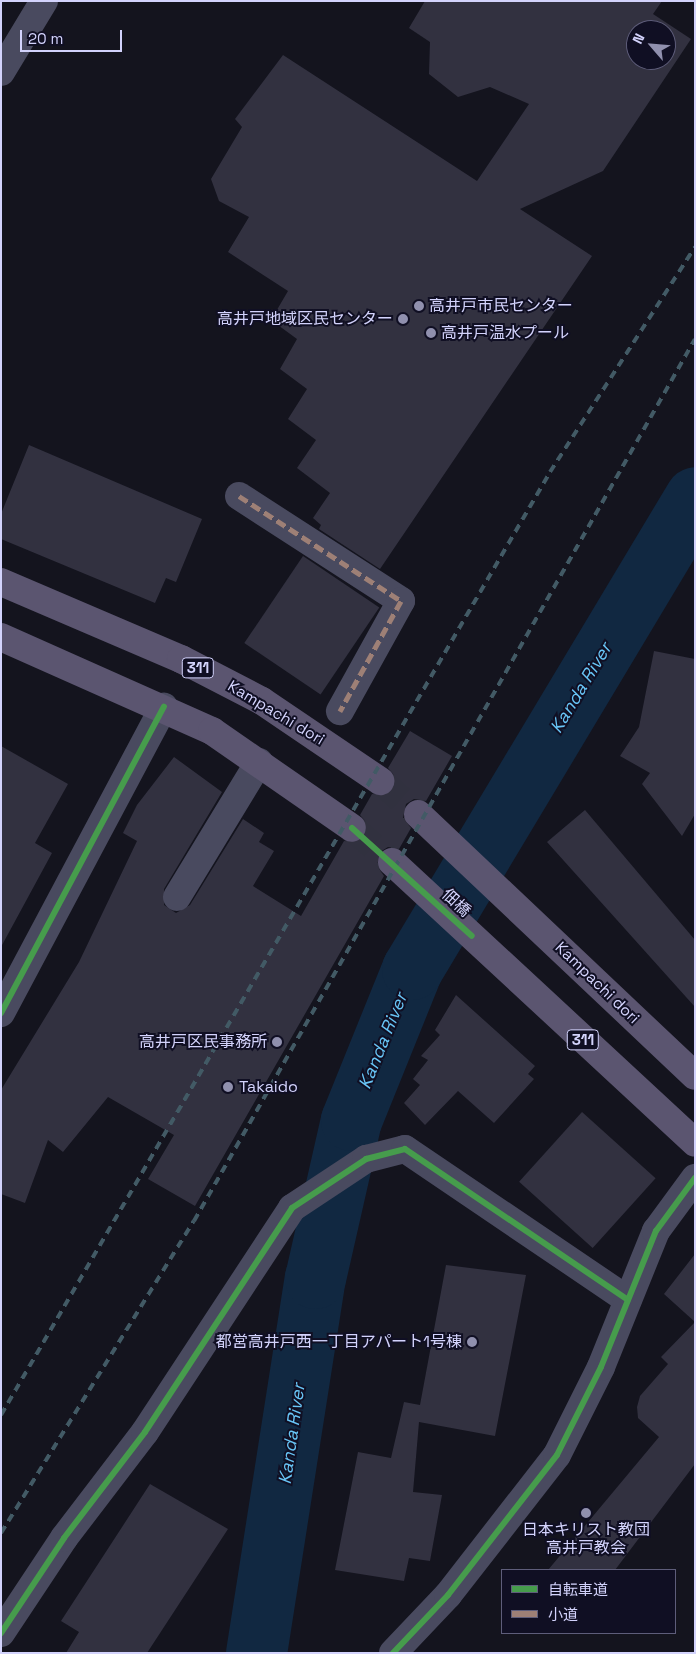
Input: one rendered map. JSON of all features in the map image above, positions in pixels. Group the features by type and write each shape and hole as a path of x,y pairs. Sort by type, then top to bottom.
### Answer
{"main road":[{"name":"Kampachi dori","path":"1,582 181,659 262,701 380,781"},
{"path":"1,637 164,707 259,762 352,828"},
{"name":"Kampachi dori","path":"418,814 695,1076"},
{"name":"佃橋","path":"392,862 695,1143"}],"street":[{"path":"1,72 44,1"},
{"path":"239,496 401,601 340,711"},
{"path":"1,1014 164,707"},
{"path":"177,897 259,762"},
{"path":"1,1633 64,1538 146,1432 254,1261 292,1208 366,1159 405,1149 628,1300"},
{"path":"393,1653 448,1595 557,1455 601,1368 656,1231 695,1178"}],"building":[{"name":"高井戸市民センター","path":"425,1 662,1 653,14 662,20 626,20 626,70 670,70 603,171 520,209 592,256 380,569 319,529 321,525 313,518 330,493 297,468 316,440 288,419 307,389 280,369 297,339 271,320 288,291 228,252 249,217 219,201 211,179 242,127 235,119 283,55 477,181 529,104 490,87 458,97 429,74 430,42 409,28"},
{"name":"高井戸市民センター","path":"676,29 691,39 676,62"},
{"path":"29,445 202,519 176,582 166,578 155,603 1,539 1,514"},
{"path":"303,556 379,607 321,694 244,643"},
{"path":"654,651 695,659 695,814 682,836 642,784 650,773 620,756 639,727"},
{"path":"410,731 452,756 426,801 414,799 406,804 403,818 411,828 399,849 388,847 380,852 377,866 384,876 195,1206 148,1179 174,1135 108,1097 63,1152 48,1140 25,1203 1,1194 1,1090 79,962 137,841 123,833 137,805 174,757 222,792 164,889 164,905 176,913 190,905 243,819 264,833 259,842 274,851 253,886 301,916 344,841 358,842 365,836 366,822 360,815 372,794 386,795 393,789 394,775 388,768"},
{"path":"1,746 68,784 35,843 52,853 1,947"},
{"path":"585,810 695,940 695,1007 547,842"},
{"path":"456,995 535,1066 528,1074 534,1079 494,1123 458,1091 425,1125 404,1103 420,1085 413,1079 428,1060 421,1056 440,1035 435,1030"},
{"path":"582,1112 656,1178 593,1248 519,1182"},
{"path":"695,1254 695,1322 664,1294"},
{"path":"446,1265 526,1275 495,1436 419,1422 413,1492 442,1495 430,1561 409,1558 404,1581 335,1570 358,1452 391,1458 404,1402 420,1405"},
{"path":"695,1322 695,1464 616,1569 549,1569 659,1437 638,1418 637,1407 640,1396 668,1364 661,1357"},
{"path":"150,1484 228,1529 147,1653 66,1653 79,1632 61,1621"}],"waterway":[{"name":"Kanda River","path":"256,1653 315,1278 351,1120 412,969 695,497"}],"tunnel":[{"path":"380,781 418,814"},
{"path":"352,828 392,862"}],"railway":[{"path":"1,1415 550,472 695,247"},
{"path":"1,1533 194,1221 695,339"}],"marked path":[{"path":"239,496 401,601 340,711"}],"cycle path":[{"path":"1,1013 164,707"},
{"path":"352,828 472,936"},
{"path":"1,1633 64,1538 145,1432 292,1208 366,1159 405,1149 628,1300"},
{"path":"393,1653 448,1595 557,1455 601,1367 656,1231 695,1178"}],"place":[{"name":"高井戸市民センター","path":"419,306"},
{"name":"高井戸地域区民センター","path":"403,319"},
{"name":"高井戸温水プール","path":"431,333"},
{"name":"高井戸区民事務所","path":"277,1042"},
{"name":"Takaido","path":"228,1087"},
{"name":"都営高井戸西一丁目アパート1号棟","path":"472,1342"},
{"name":"日本キリスト教団 高井戸教会","path":"586,1513"}]}
